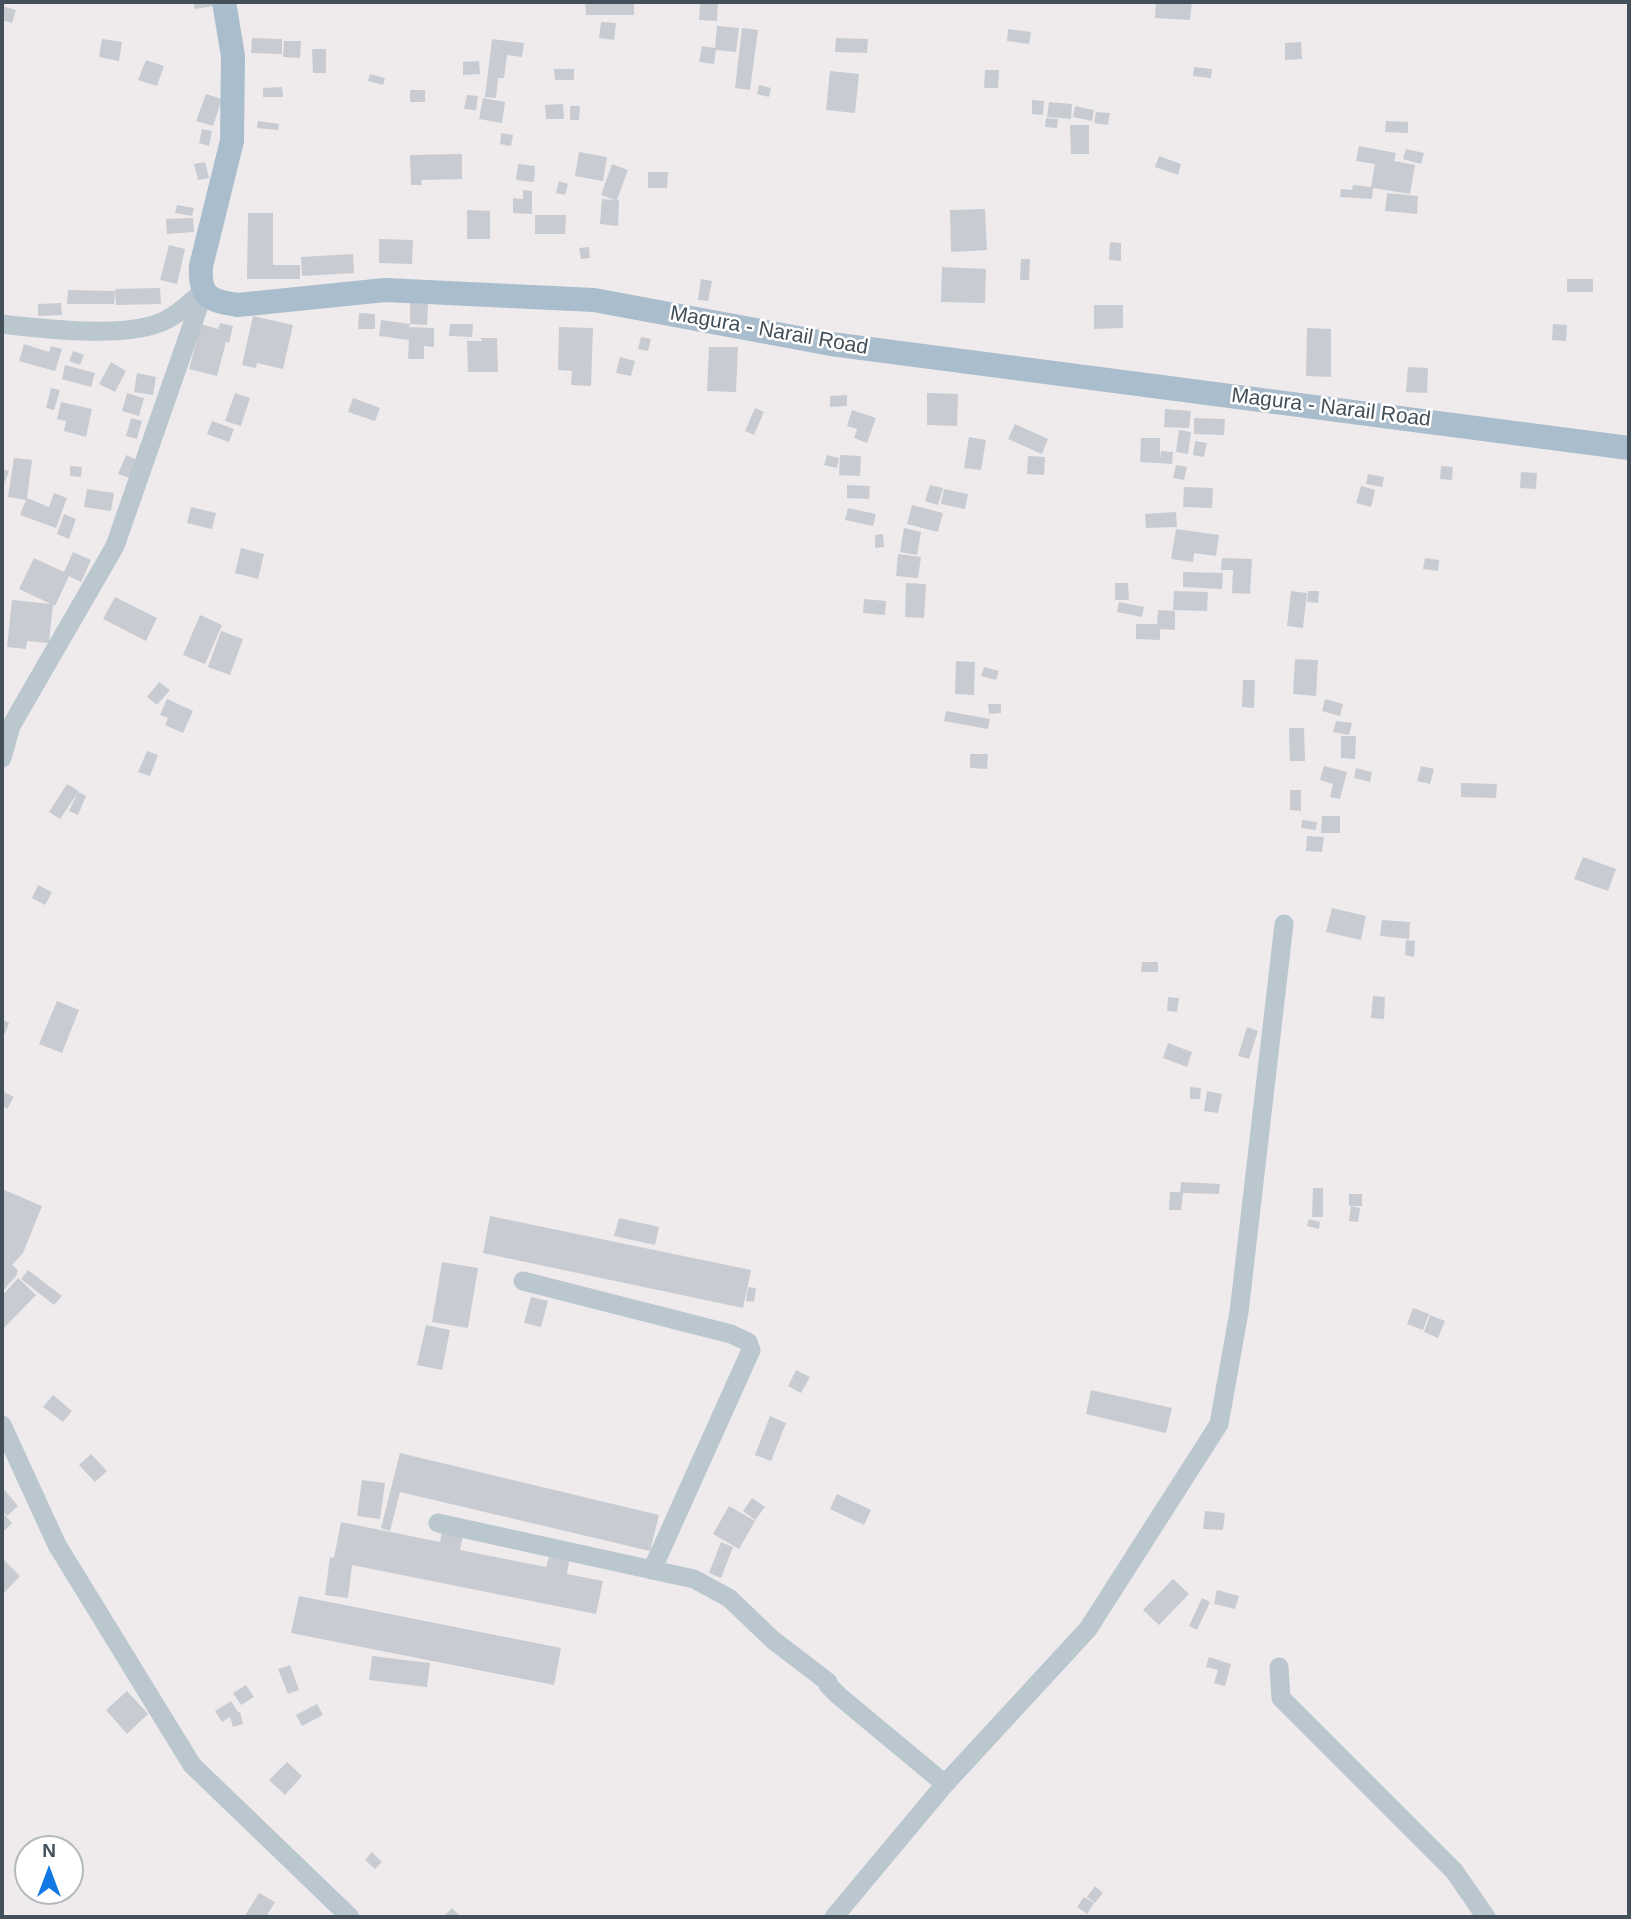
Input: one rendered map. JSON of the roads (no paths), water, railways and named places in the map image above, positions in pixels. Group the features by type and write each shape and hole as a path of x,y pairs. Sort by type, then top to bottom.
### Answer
{"main road":[{"path":"204,291 200,281 201,266 232,141 233,56 224,2"},
{"name":"Magura - Narail Road","path":"204,291 214,301 238,305 386,290 594,300 831,344 1629,448"}],"street":[{"path":"2,324 52,330 130,328 159,323 183,309 204,291"},
{"path":"2,758 11,726 115,546 204,291"},
{"path":"834,1917 945,1784 1088,1629 1219,1424 1239,1312 1284,924"},
{"path":"523,1281 731,1335 748,1342 751,1350 652,1570"},
{"path":"2,1424 57,1545 152,1704 192,1765 351,1917"},
{"path":"439,1524 694,1579 729,1598 773,1640 828,1682 839,1696 945,1784"},
{"path":"1279,1667 1281,1698 1454,1871 1486,1917"}]}
